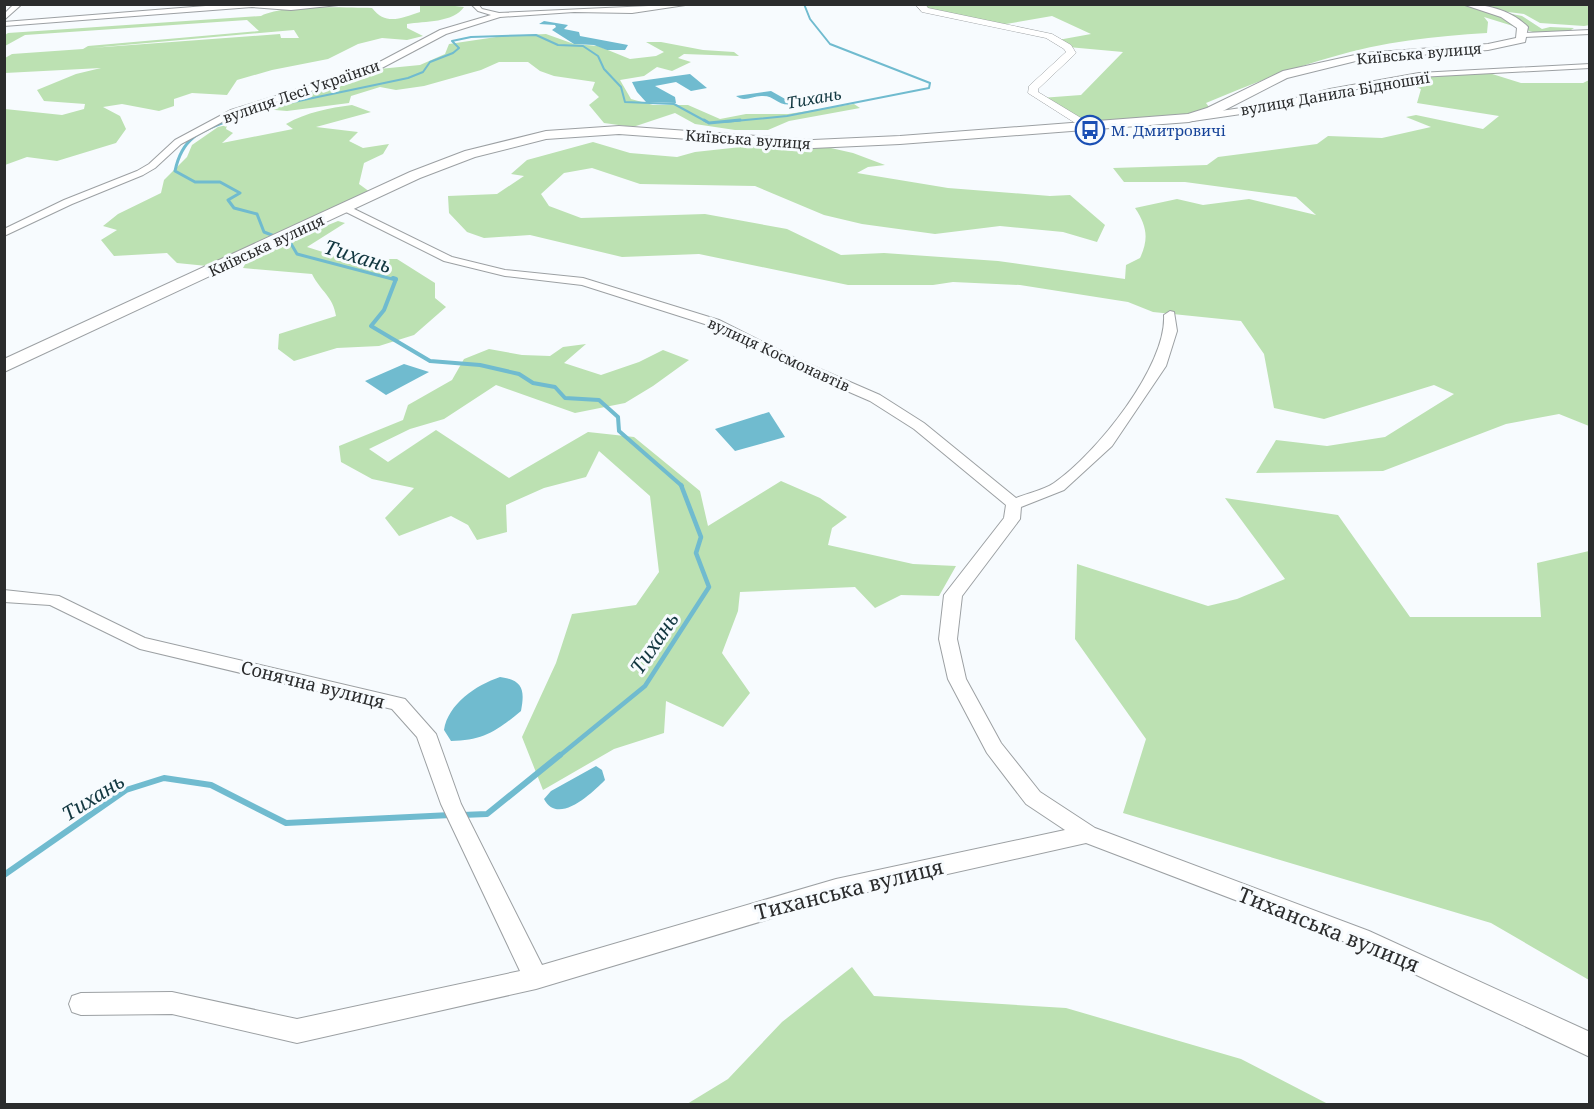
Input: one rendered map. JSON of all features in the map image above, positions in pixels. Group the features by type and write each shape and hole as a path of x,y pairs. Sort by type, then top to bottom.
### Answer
{"main road":[{"path":"1467,4 1505,15 1523,27 1522,35"},
{"name":"Київська вулиця","path":"4,366 415,175 470,154 546,135 619,130 813,144 900,140 1189,118 1212,111 1283,75 1364,56 1488,47 1521,40 1522,35"}],"street":[{"path":"5,21 19,4"},
{"path":"5,21 252,5 291,8 345,4"},
{"path":"474,4 480,10 499,15"},
{"name":"вулиця Лесі Українки","path":"4,233 68,202 140,173 152,166 178,142 234,112 375,68 443,32 499,15 574,10 632,11 689,4"},
{"path":"919,4 925,10 1049,36 1068,47 1071,53 1033,88 1033,93 1087,126"},
{"path":"1522,35 1590,32"},
{"name":"вулиця Данила Бідношиї","path":"1189,118 1276,106 1330,92 1419,75 1590,66"},
{"name":"вулиця Космонавтів","path":"346,208 448,259 505,273 583,282 715,323 792,362 875,398 919,426 1014,504"},
{"path":"1087,834 1033,798 994,748 957,679 948,639 953,595 1012,519 1014,504 1059,487 1107,443 1159,366 1171,331 1170,315"},
{"name":"Сонячна вулиця","path":"4,596 53,600 140,643 398,704 426,734 451,804 536,978"},
{"name":"Тиханська вулиця","path":"81,1004 172,1003 297,1031 536,978 836,890 1087,834 1361,938 1590,1045"}],"green space":[{"path":"1589,4 1590,25 1584,26 1540,23 1524,14 1492,10 1522,16 1542,29 1574,28 1568,32 1539,34 1484,17 1488,22 1487,33 1409,40 1332,57 1284,72 1206,103 1212,111 1087,126 1041,98 1081,95 1123,52 1068,47 1058,40 1091,34 1052,16 1000,25 925,10 919,5"},
{"path":"420,5 464,7 446,19 407,24 407,28 423,36 407,40 382,38 358,44 328,59 272,70 237,80 227,95 192,93 174,99 174,106 159,111 122,104 103,107 120,116 126,129 116,143 57,161 27,157 5,165 5,109 62,115 84,109 85,104 44,101 37,90 76,74 101,68 5,73 5,58 12,54 259,31 247,20 25,35 5,46 5,35 8,33 261,16 285,10 315,8 372,8 383,17 394,19 420,12","holes":["294,30 299,38 281,38 280,34 91,48"]},
{"path":"546,34 574,44 598,46 630,59 656,56 664,52 646,42 734,52 739,56 684,54 678,58 691,62 672,71 657,67 644,76 620,80 631,99 653,105 688,105 720,119 746,114 788,114 854,104 860,108 789,121 768,130 735,130 695,124 675,113 633,127 604,123 589,105 599,97 592,90 595,82 554,76 540,71 528,62 499,62 481,70 424,86 396,90 380,87 351,96 349,103 287,111 263,109 379,69 420,65 445,54 449,44 503,36"},
{"path":"1489,73 1521,83 1583,83 1589,80 1589,426 1559,414 1506,424 1383,471 1256,473 1276,440 1327,446 1385,437 1454,394 1434,385 1324,419 1274,408 1264,354 1241,321 1153,312 1128,302 1020,285 953,282 933,285 848,285 699,254 622,257 530,235 484,238 467,232 449,213 448,196 497,194 524,176 511,174 527,160 593,142 630,153 677,157 695,152 788,142 813,144 853,153 885,165 868,167 857,173 948,188 1050,196 1070,195 1105,225 1097,242 1063,232 1000,226 935,234 862,224 824,215 755,186 640,184 592,168 564,173 541,194 549,206 581,218 705,214 787,229 841,255 884,253 998,261 1125,279 1126,265 1140,258 1146,239 1142,221 1135,208 1177,199 1203,205 1249,199 1316,215 1296,197 1185,182 1124,182 1113,168 1207,165 1218,157 1317,144 1328,136 1382,138 1431,127 1406,117 1416,115 1483,129 1499,116 1417,103 1421,89 1394,79 1419,75"},
{"path":"352,105 371,112 316,127 358,132 349,141 363,148 389,144 383,154 364,163 359,184 370,192 207,266 177,263 167,253 114,256 101,240 117,230 103,226 118,214 161,193 164,180 187,157 192,145 218,127 227,125 226,129 233,133 222,143 293,129 286,124 302,116"},
{"path":"338,221 345,223 307,247 345,259 397,259 435,283 435,298 446,307 414,335 379,346 337,348 294,361 278,349 279,334 336,316 332,304 312,274 243,268 249,257"},
{"path":"586,344 564,363 601,375 639,362 663,350 689,360 625,403 575,413 496,385 444,419 410,429 369,449 388,462 436,430 509,478 588,432 634,437 700,491 708,526 781,481 820,498 847,517 832,528 828,545 913,564 956,566 939,596 901,595 875,608 855,587 740,592 738,611 722,653 750,693 723,727 666,701 664,733 614,749 543,790 522,737 556,663 572,614 636,605 659,572 650,496 599,451 586,477 544,488 506,505 507,532 477,540 468,525 451,516 399,536 385,518 414,488 372,479 341,462 339,446 403,420 408,405 452,380 464,359 489,349 522,355 550,356 563,347"},
{"path":"1225,498 1338,515 1410,617 1541,617 1537,563 1589,551 1589,980 1491,923 1123,813 1146,739 1075,639 1077,564 1208,606 1237,599 1285,579"},
{"path":"852,967 874,996 1066,1008 1241,1059 1328,1104 687,1104 728,1079 782,1022"}],"water":[{"path":"544,21 568,25 564,29 579,32 580,36 628,45 625,50 607,50 594,45 574,44 552,30 556,27 555,25 539,24"},
{"path":"690,74 707,88 691,91 676,82 655,86 675,97 676,103 646,102 632,82"},
{"path":"771,91 794,104 784,104 767,96 743,99 736,96"},
{"path":"404,364 429,372 386,395 365,381"},
{"path":"769,412 785,437 735,451 715,429"},
{"path":"500,677 508,678 521,687 523,697 521,711 505,724 481,737 451,741 444,730 457,704 473,690"},
{"path":"596,766 602,770 605,780 584,799 566,808 558,809 550,806 544,799 551,791"}],"waterway":[{"name":"Тихань","path":"724,122 787,116 929,88 930,83 830,44 810,19 804,4"},
{"name":"Тихань","path":"226,122 289,103 408,78 423,72 430,62 453,53 459,48 452,41 471,37 536,35 558,45 583,46 598,56 604,69 621,87 625,102 674,104 707,122"},
{"name":"Тихань","path":"230,120 201,132 187,143 175,171 195,182 220,182 240,193 228,200 234,208 257,214 264,232 277,237"},
{"name":"Тихань","path":"704,120 709,123 740,120"},
{"name":"Тихань","path":"283,240 290,242 297,254 396,280"},
{"name":"Тихань","path":"393,278 396,280"},
{"name":"Тихань","path":"396,280 384,310 371,326 430,361 480,365 519,374 533,383 555,387 565,398 599,400 618,417 619,431 681,485"},
{"name":"Тихань","path":"558,757 645,686 709,587 696,553 701,537 681,485"},
{"name":"Тихань","path":"462,815 487,814 560,755"},
{"name":"Тихань","path":"4,875 126,790 164,778 211,785 286,823 451,815"}],"place":[{"name":"М. Дмитровичі","path":"1090,130"}]}
